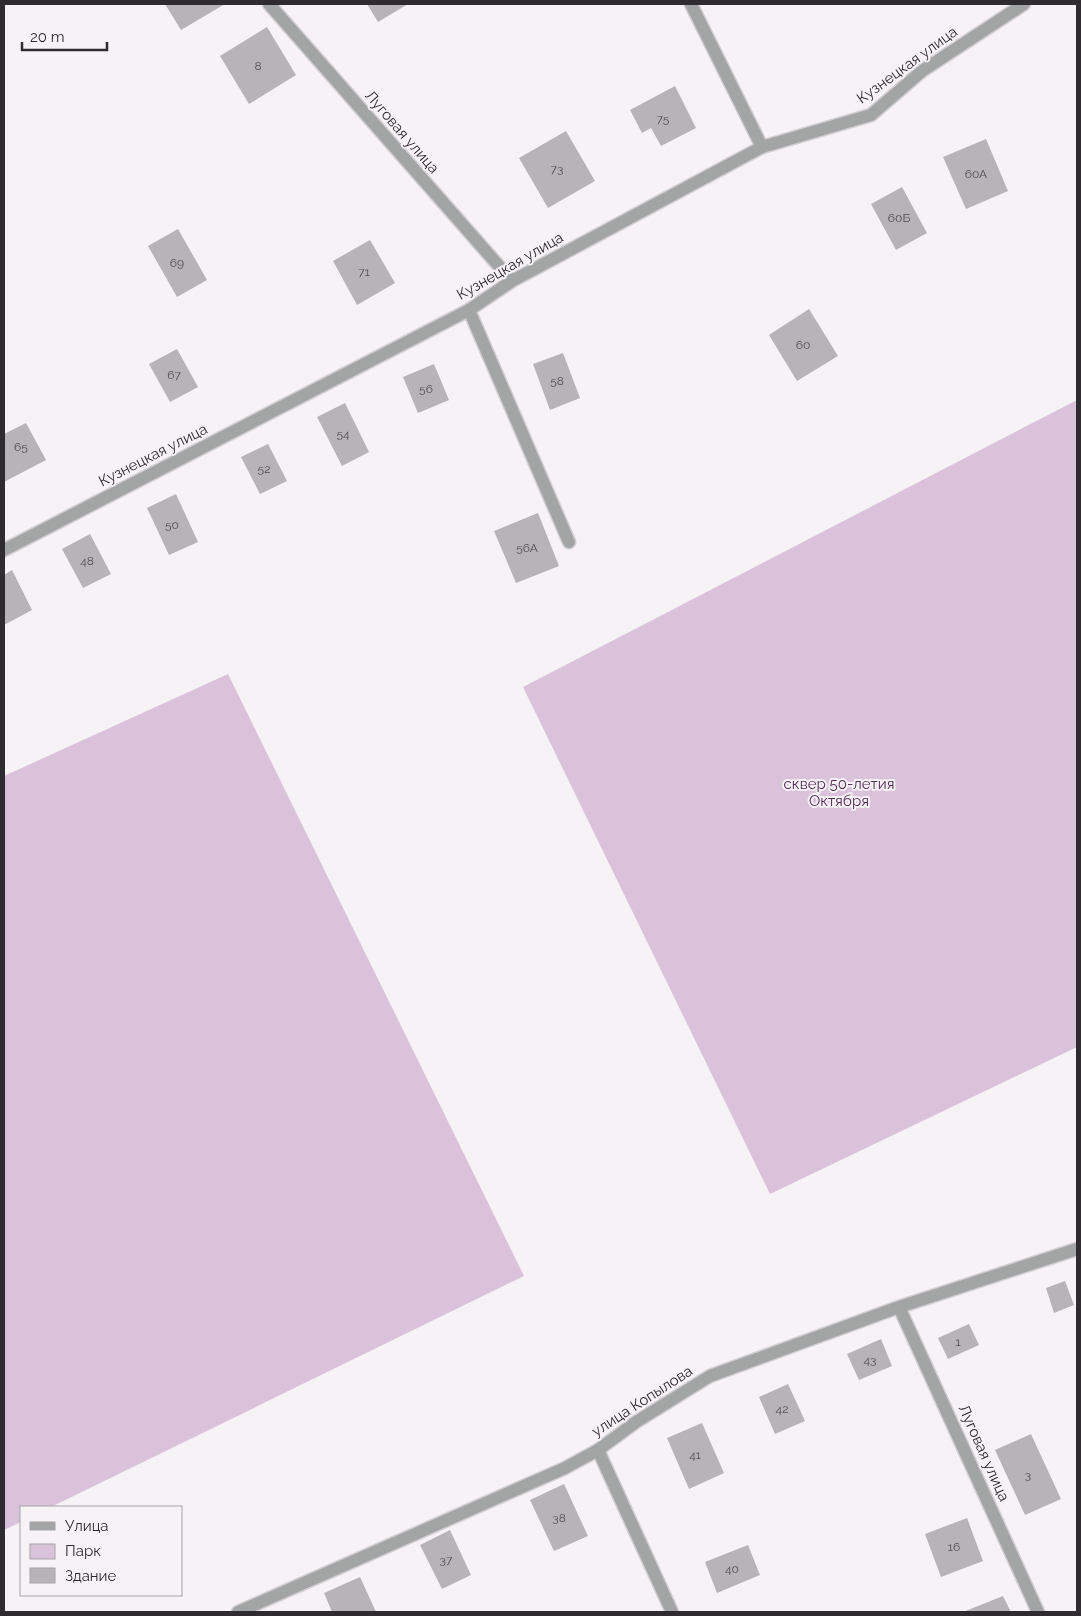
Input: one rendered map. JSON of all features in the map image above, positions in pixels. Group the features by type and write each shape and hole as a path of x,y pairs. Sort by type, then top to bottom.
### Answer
{"street":[{"path":"691,4 762,147"},
{"name":"Кузнецкая улица","path":"4,550 469,310 512,281 762,147 871,115 922,71 1024,4"},
{"name":"Луговая улица","path":"274,5 512,281"},
{"path":"469,310 569,542"},
{"name":"улица Копылова","path":"238,1612 565,1468 598,1450 636,1422 710,1376 899,1307 1077,1249"},
{"name":"Луговая улица","path":"899,1307 1038,1612"},
{"path":"598,1450 672,1612"}],"green space":[{"name":"сквер 50-летия Октября","path":"1077,400 1077,1047 770,1194 523,687"},
{"path":"228,674 524,1276 53,1506 20,1506 20,1522 4,1530 4,776"}],"building":[{"path":"165,4 225,4 181,30"},
{"path":"367,4 408,4 378,22"},
{"path":"267,27 296,75 249,104 220,56"},
{"path":"675,86 696,128 661,146 651,128 642,133 630,110"},
{"path":"566,131 595,181 548,208 519,158"},
{"path":"986,139 1008,191 966,209 943,157"},
{"path":"902,187 927,233 896,250 871,204"},
{"path":"178,229 207,280 177,297 148,246"},
{"path":"370,240 395,283 357,305 333,261"},
{"path":"809,309 838,356 797,381 769,335"},
{"path":"177,349 198,387 170,402 149,364"},
{"path":"563,353 580,398 550,410 533,364"},
{"path":"434,364 449,400 418,413 403,377"},
{"path":"345,403 369,452 342,466 317,417"},
{"path":"26,423 46,460 4,482 4,434"},
{"path":"268,444 287,481 260,494 241,457"},
{"path":"176,494 198,542 169,555 147,508"},
{"path":"538,513 559,566 516,583 494,531"},
{"path":"90,534 111,574 83,588 62,549"},
{"path":"12,570 32,610 4,625 4,575"},
{"path":"1065,1281 1074,1305 1054,1313 1046,1288"},
{"path":"969,1324 979,1345 948,1359 938,1338"},
{"path":"881,1339 892,1366 859,1380 847,1354"},
{"path":"788,1384 805,1421 775,1434 759,1397"},
{"path":"702,1423 724,1473 689,1489 667,1438"},
{"path":"1031,1434 1061,1499 1025,1515 995,1450"},
{"path":"564,1484 588,1536 554,1551 530,1500"},
{"path":"967,1518 983,1561 941,1577 925,1534"},
{"path":"450,1530 471,1575 442,1589 420,1545"},
{"path":"748,1545 760,1575 717,1593 705,1562"},
{"path":"360,1577 376,1612 332,1612 324,1593"},
{"path":"1003,1596 1011,1612 963,1612"}]}
